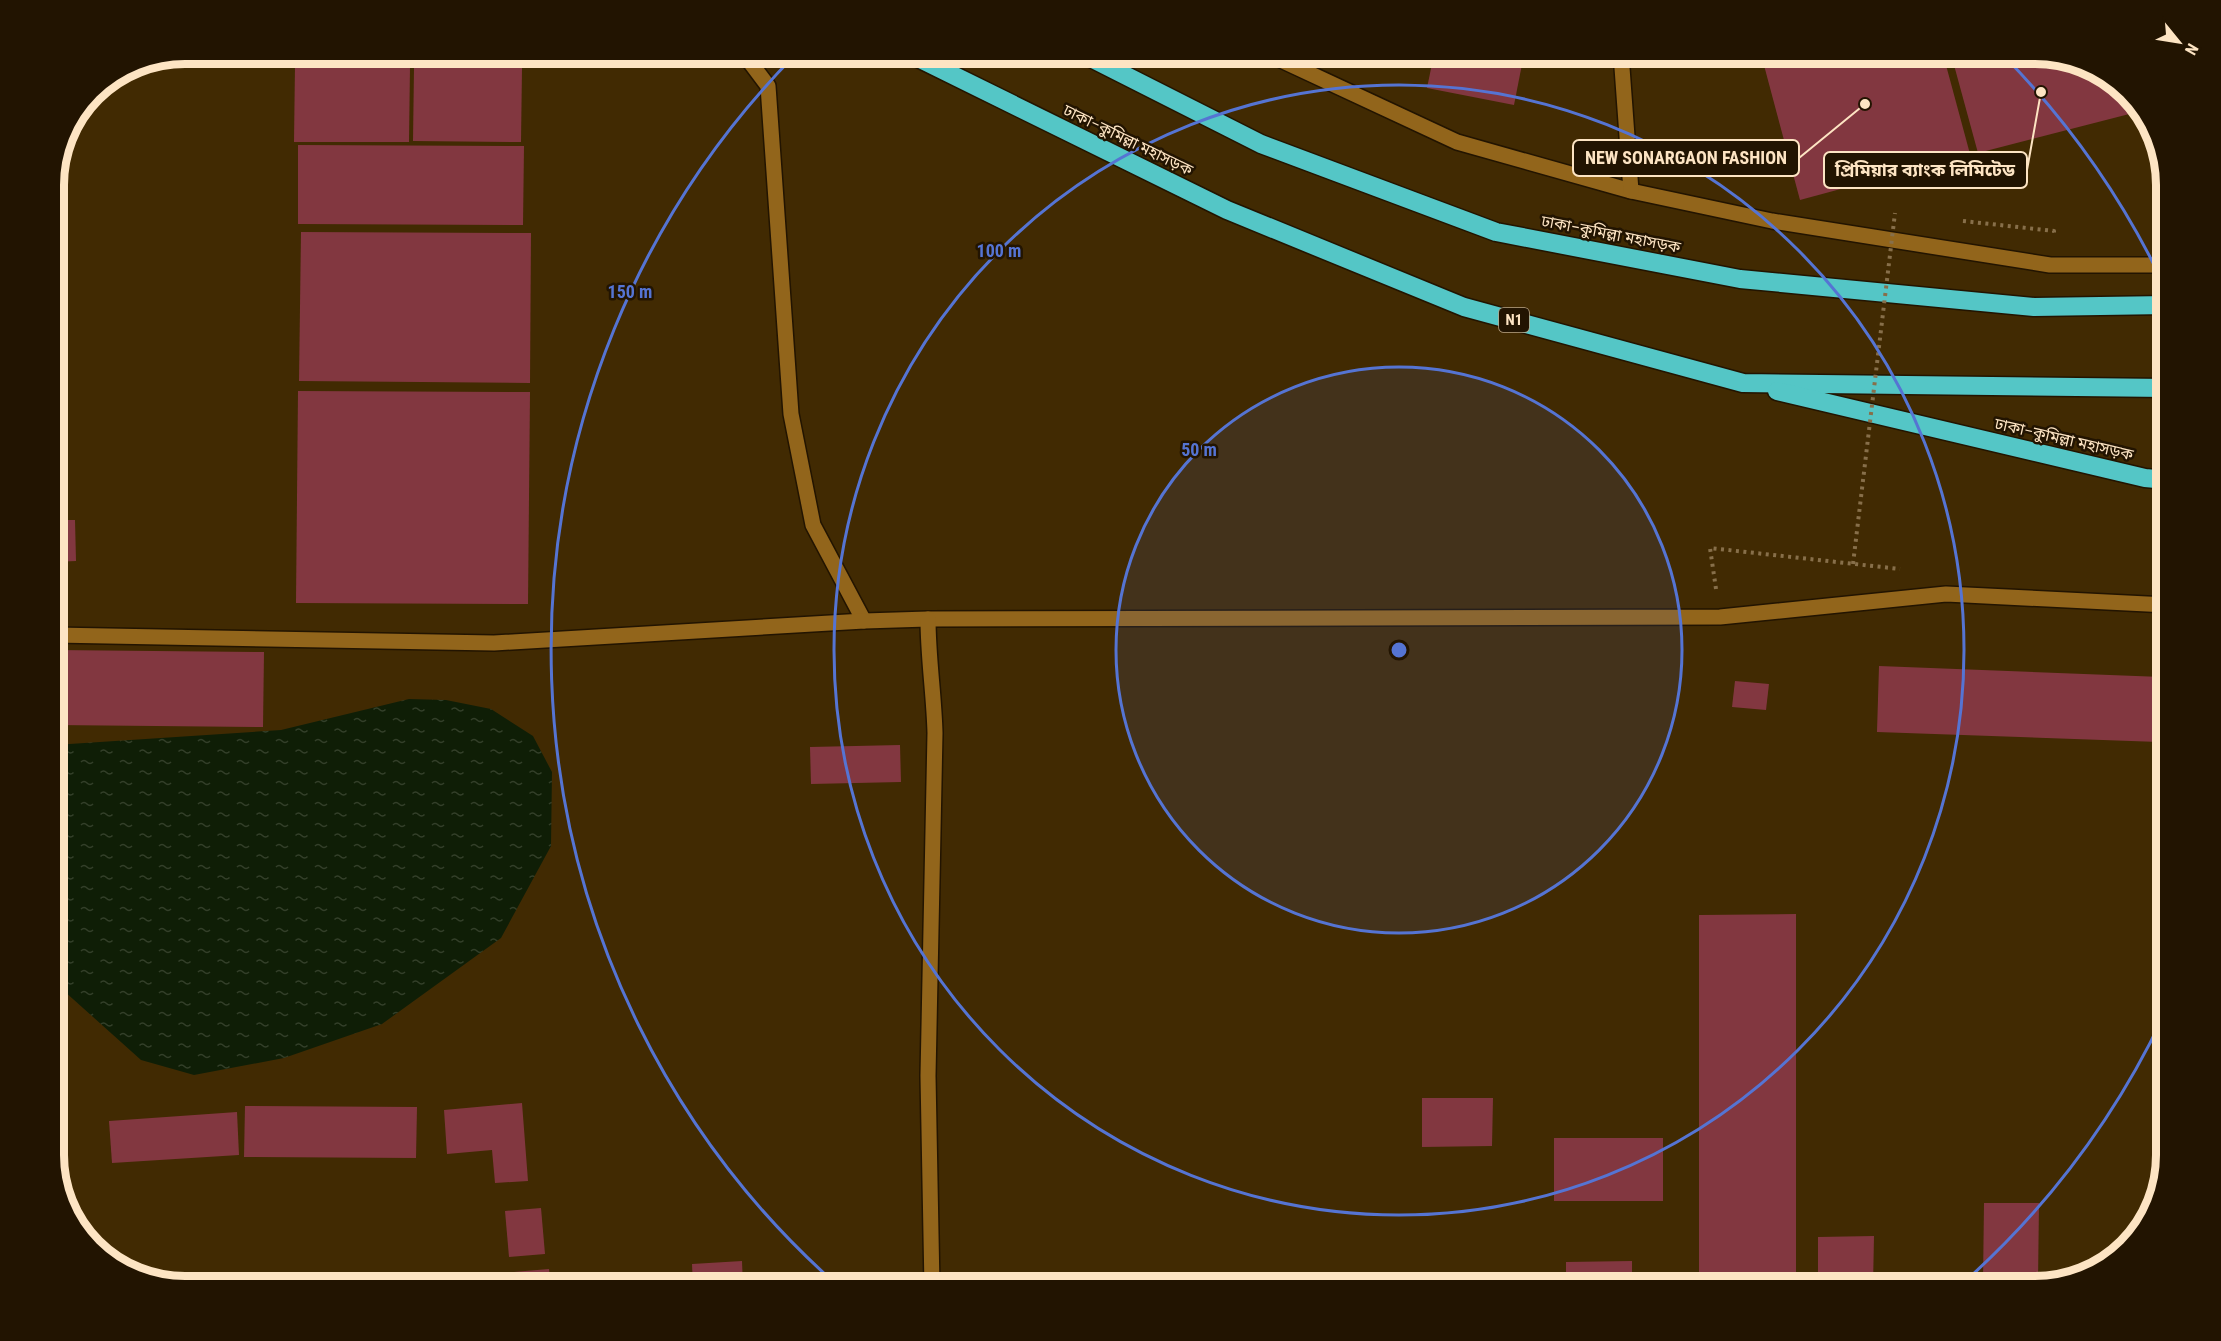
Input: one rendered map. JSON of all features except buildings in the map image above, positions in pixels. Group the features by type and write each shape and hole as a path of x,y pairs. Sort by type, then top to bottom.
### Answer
{"highway":[{"name":"ঢাকা–কুমিল্লা মহাসড়ক","path":"932,65 1227,210 1464,307 1743,383 2156,479"},
{"name":"ঢাকা–কুমিল্লা মহাসড়ক","path":"1104,65 1261,144 1496,232 1740,279 2034,307 2156,305"},
{"name":"ঢাকা–কুমিল্লা মহাসড়ক","path":"1743,383 2156,388"}],"street":[{"path":"1290,64 1457,142 1631,191 1783,223 2050,265 2156,265"},
{"path":"1622,64 1631,191"},
{"path":"752,65 768,86 791,414 813,525 864,621"},
{"path":"65,635 494,643 928,619 1720,617 1946,594 2156,604"},
{"path":"928,619 928,664 934,696 935,734 928,1076 932,1276"}],"path":[{"path":"1720,617 1710,548 1853,564 1895,213"},
{"path":"1952,220 2054,231"}],"water":[{"path":"409,699 446,700 491,709 533,736 552,772 551,846 501,938 382,1024 284,1058 194,1075 141,1060 65,992 65,744 281,730"}],"place":[{"name":"প্রিমিয়ার ব্যাংক লিমিটেড","path":"2041,92"},
{"name":"NEW SONARGAON FASHION","path":"1865,104"}]}
